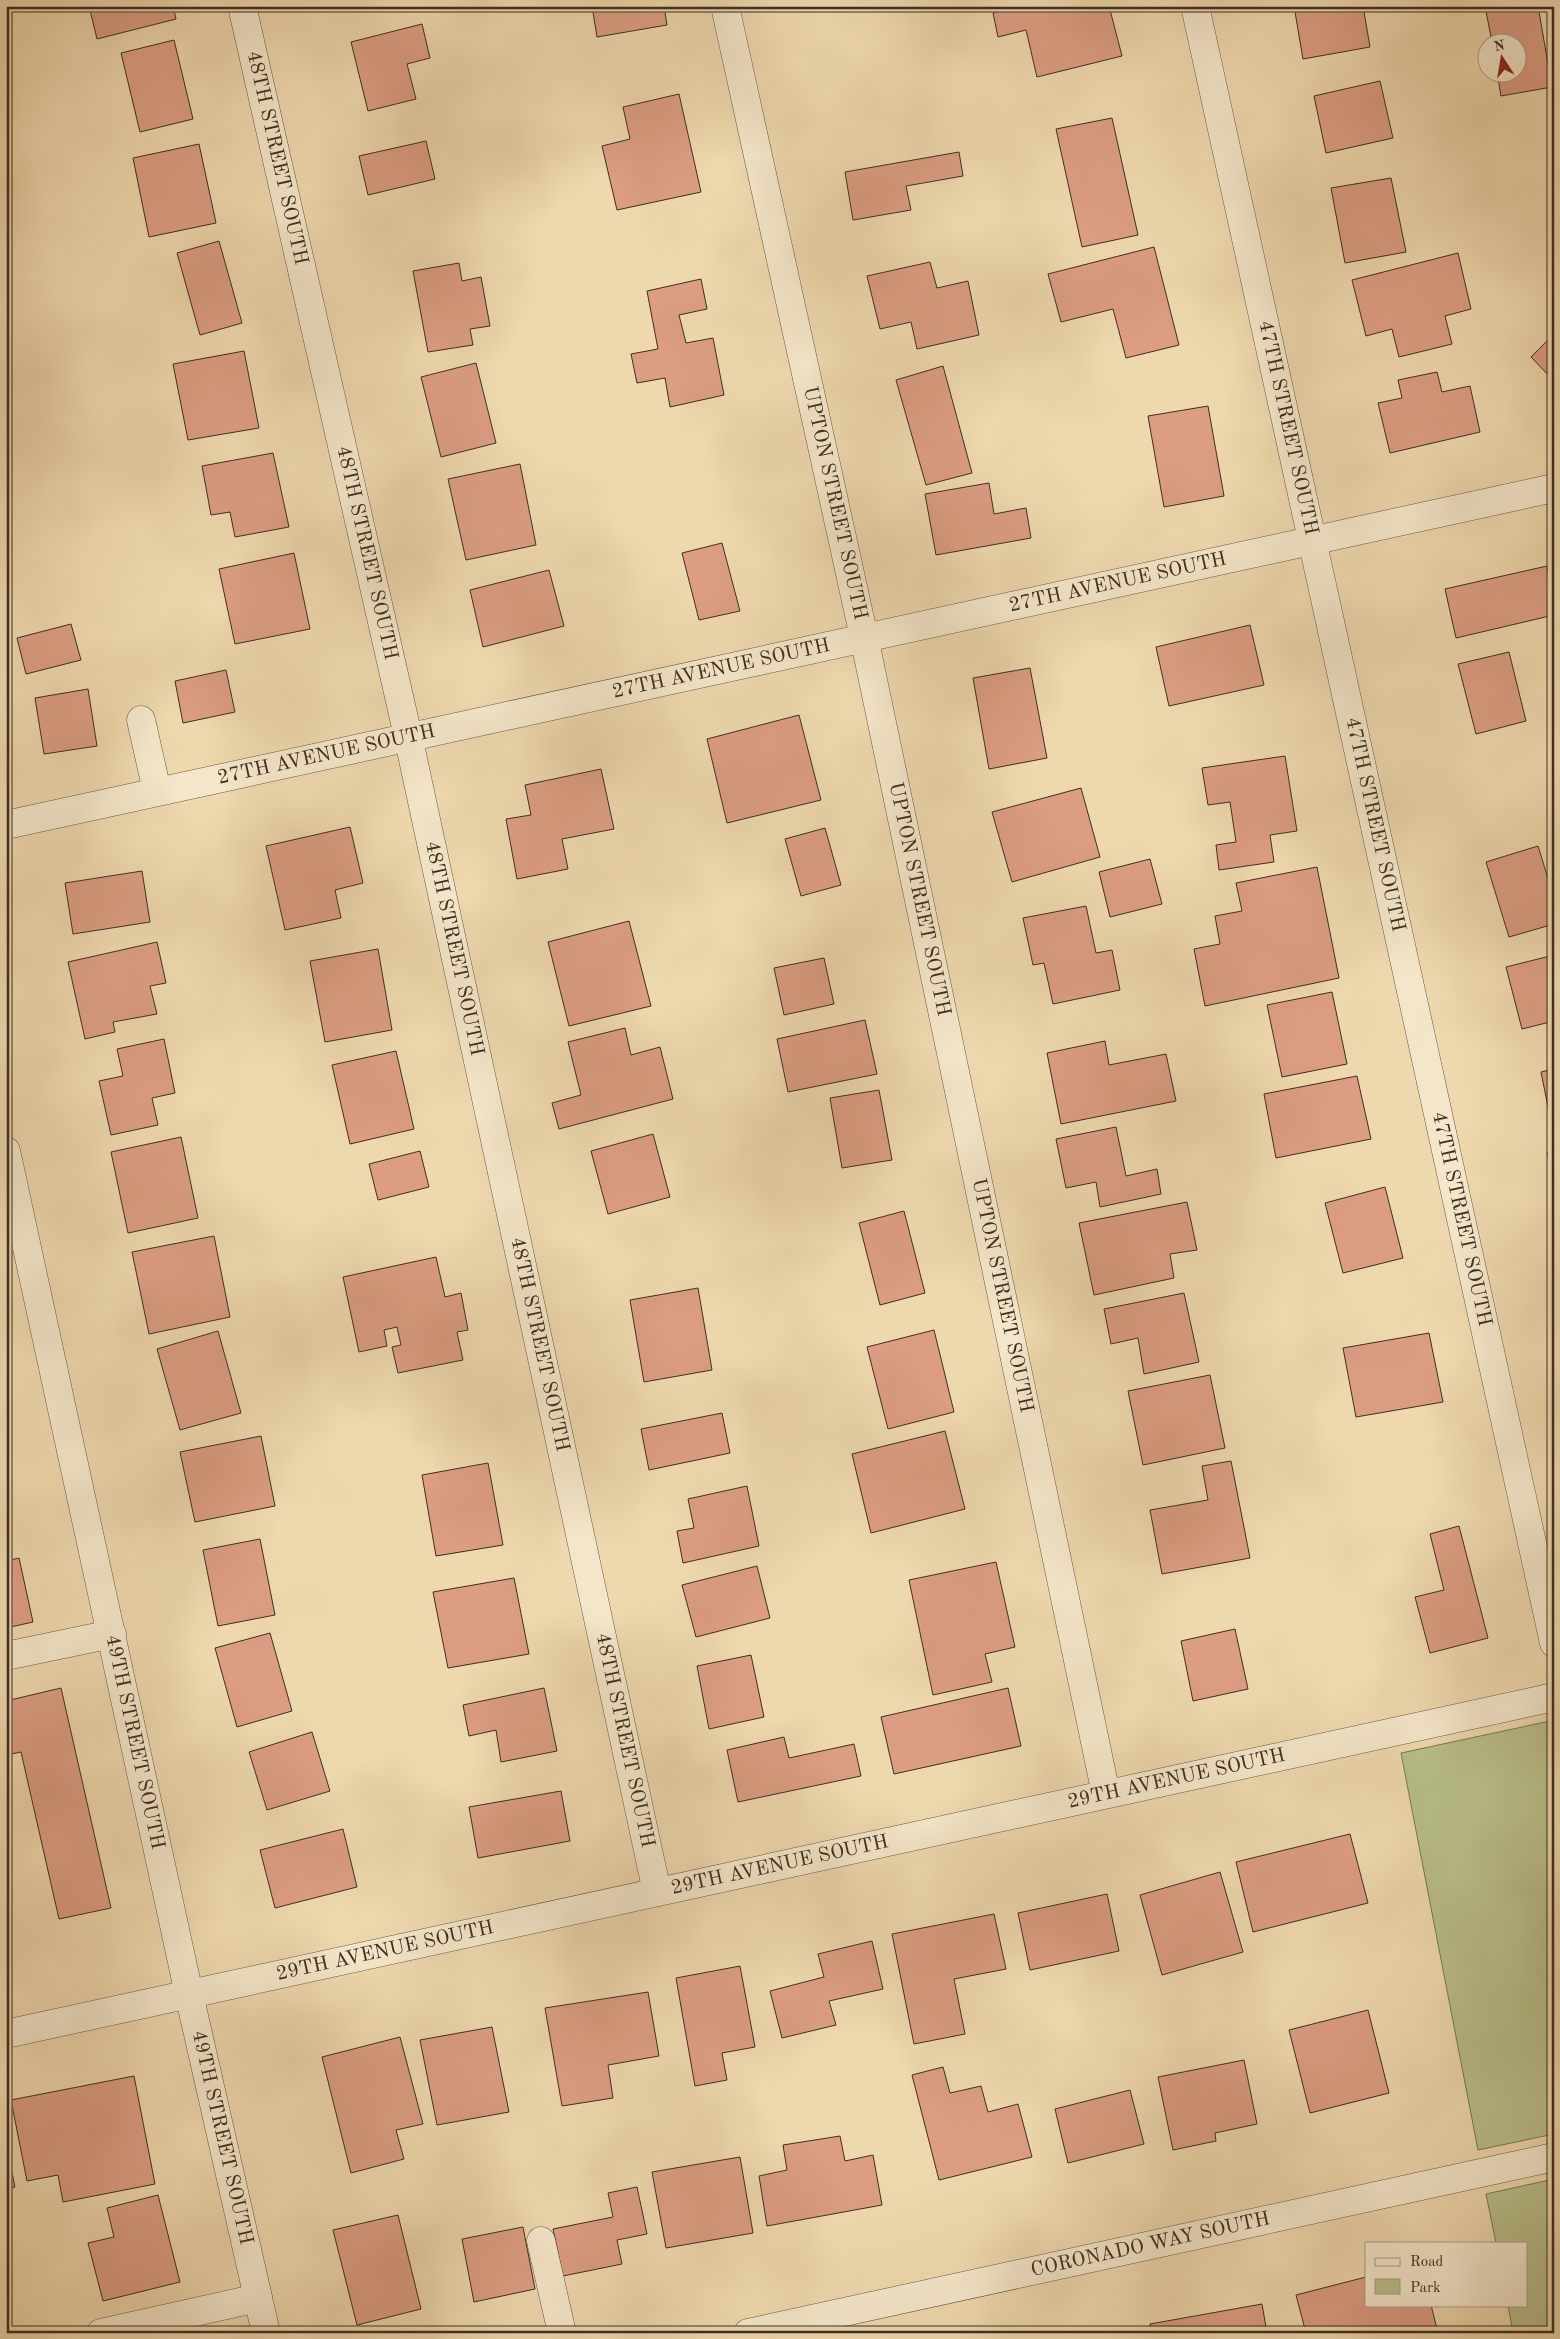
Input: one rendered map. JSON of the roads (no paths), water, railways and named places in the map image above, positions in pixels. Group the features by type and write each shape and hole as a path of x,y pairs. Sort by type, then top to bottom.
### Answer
{"street":[{"name":"48TH STREET SOUTH","path":"242,6 408,736 657,1892"},
{"name":"UPTON STREET SOUTH","path":"725,6 864,637 1106,1794"},
{"name":"47TH STREET SOUTH","path":"1195,6 1314,541 1554,1643"},
{"name":"27TH AVENUE SOUTH","path":"6,824 1554,488"},
{"path":"141,720 157,792"},
{"name":"49TH STREET SOUTH","path":"6,1151 15,1239 112,1634 189,1994 266,2333"},
{"path":"6,1656 112,1634"},
{"name":"29TH AVENUE SOUTH","path":"6,2034 1554,1697"},
{"name":"CORONADO WAY SOUTH","path":"748,2333 1554,2156"},
{"path":"541,2241 562,2333"},
{"path":"101,2333 258,2298"}]}
